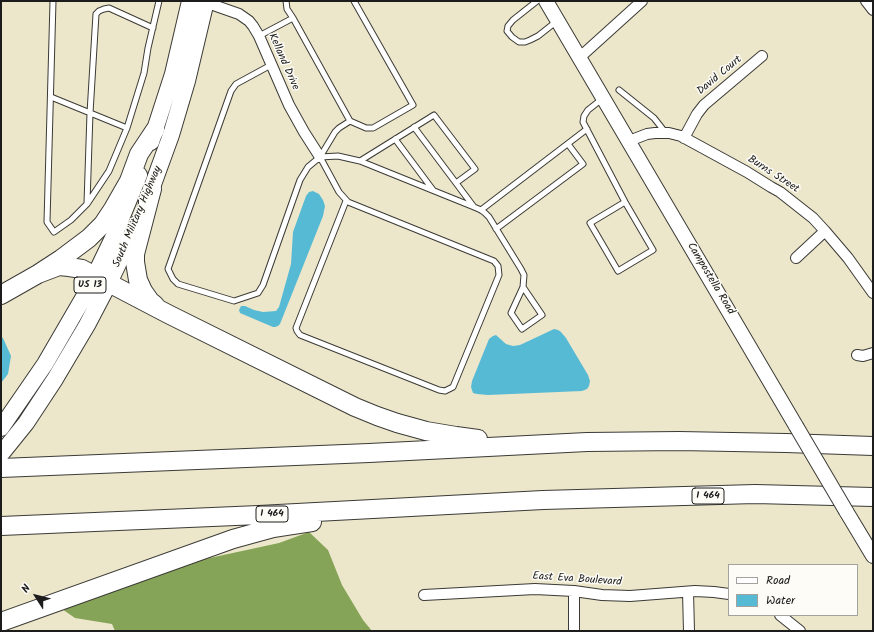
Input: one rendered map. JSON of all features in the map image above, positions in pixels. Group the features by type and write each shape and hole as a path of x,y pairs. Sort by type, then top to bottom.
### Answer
{"highway":[{"path":"1,295 61,259 89,238 103,224 129,181 139,154 156,130"},
{"path":"152,189 135,254 135,262 138,280 143,291 150,301 160,309"},
{"path":"38,274 59,266 82,269 348,404 398,423 426,431 456,436 526,444"},
{"path":"1,468 369,453 587,442 679,441 873,446"},
{"name":"I 464","path":"1,526 259,515 542,500 755,494 873,497"},
{"path":"1,622 199,551 240,537 273,528 339,519 542,500"}],"main road":[{"name":"South Military Highway","path":"1,454 26,423 87,326 102,280 113,238 140,174 156,130 173,74 190,1"},
{"name":"Campostella Road","path":"546,1 873,556"},
{"name":"South Military Highway","path":"1,428 45,364 84,296 102,280 131,238 152,189 171,136 187,81 205,2"}],"street":[{"path":"579,58 642,1"},
{"path":"866,1 873,10"},
{"name":"Kelland Drive","path":"205,2 240,14 249,21 259,36 289,105 320,157"},
{"name":"David Court","path":"684,138 701,108 762,56"},
{"name":"Burns Street","path":"628,141 647,134 670,133 684,138 747,172 780,192 813,218 871,287"},
{"path":"796,258 825,231"},
{"path":"857,355 863,356 873,354"},
{"name":"East Eva Boulevard","path":"424,595 535,589 630,596 695,591 728,594"},
{"path":"574,591 574,631"},
{"path":"688,592 690,631"},
{"path":"781,616 800,631"}],"lane":[{"path":"54,1 47,222 54,232 71,220 87,204 109,171 127,128 144,72 157,2"},
{"path":"286,1 287,9 350,121 366,128 373,128 413,105 354,1"},
{"path":"537,1 513,20 508,26 507,31 512,38 519,42 525,42 538,36 558,20"},
{"path":"87,204 90,113 96,14 99,11 110,8 153,28"},
{"path":"259,36 293,18"},
{"path":"271,65 236,84 230,91 168,269 173,279 178,284 234,301 258,293 263,285 300,180 308,167 320,157 335,132 350,121"},
{"path":"619,90 654,118 665,133"},
{"path":"51,97 127,128"},
{"path":"603,98 588,110 584,116 583,122 625,202 654,250 618,271 590,223 625,202"},
{"path":"360,161 434,115 475,169 456,183"},
{"path":"414,127 474,207"},
{"path":"481,210 587,130"},
{"path":"395,139 434,191"},
{"path":"496,229 583,164 568,144"},
{"path":"320,157 338,156 360,161 481,210 489,217 524,275 523,286 511,313 522,329 542,315 523,286"},
{"path":"320,157 339,192 346,201 494,261 498,266 498,274 453,387 446,391 439,390 300,335 297,332 296,328 346,201"}],"green space":[{"path":"309,532 328,550 342,585 363,620 372,631 115,631 112,624 75,618 62,609 205,559 279,543"}],"water":[{"path":"313,191 319,194 323,200 325,206 323,216 280,324 273,327 240,313 239,310 241,306 263,312 276,311 279,307 291,264 293,232 306,196 309,192"},
{"path":"554,329 561,332 566,338 588,375 590,381 587,389 582,391 488,395 473,393 471,387 472,381 489,339 496,335 506,344 513,346 520,345"},
{"path":"1,337 3,338 11,356 8,374 1,383"}]}
